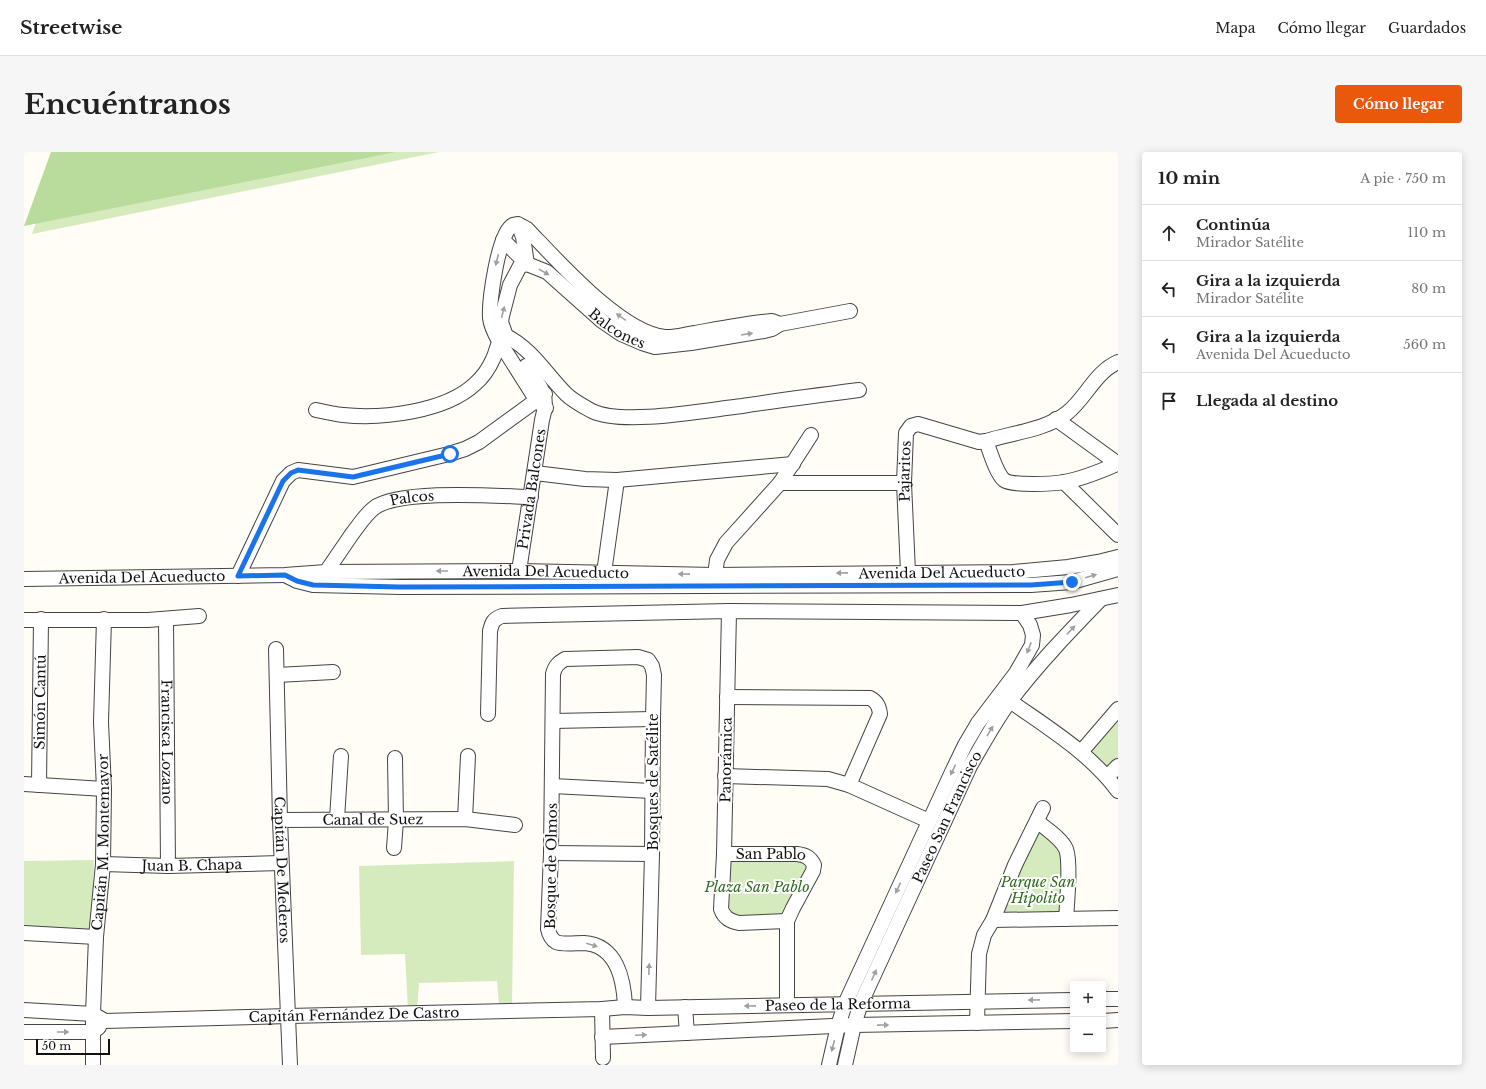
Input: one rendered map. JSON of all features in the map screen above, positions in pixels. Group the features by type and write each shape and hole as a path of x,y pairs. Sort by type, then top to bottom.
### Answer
{"street":[{"path":"316,410 343,415 382,415 411,411 439,404 453,398 474,384 493,360 502,338 501,322 510,285 520,266 527,264 523,237 515,225 506,231 496,263 490,307 490,320 494,332 502,338 518,343 567,395 578,404 594,412 610,416 639,418 859,390"},
{"name":"Balcones","path":"515,225 527,229 584,287 618,316 634,326 648,332 665,337 762,322 772,321 780,324"},
{"name":"Balcones","path":"503,240 527,264 547,272 602,321 621,334 655,347 764,332 780,324 850,311"},
{"path":"238,576 283,481 291,473 298,470 353,477 450,454 466,449 479,442 543,401 502,338"},
{"path":"1117,464 1064,482 1009,483 1003,480 999,474 986,441 1035,428 1066,414 1104,370 1118,362"},
{"name":"Privada Balcones","path":"519,571 535,473 543,401"},
{"path":"1056,419 1117,464"},
{"name":"Pajaritos","path":"908,572 904,484 906,433 911,426 918,424 979,442 986,441"},
{"path":"715,575 717,560 726,543 780,484 811,434"},
{"path":"535,473 585,479 617,480 793,464"},
{"path":"604,573 617,480"},
{"path":"1064,482 1118,535"},
{"path":"780,484 904,484"},
{"name":"Palcos","path":"326,572 361,522 370,512 374,508 392,500 413,496 449,495 531,497"},
{"name":"Avenida Del Acueducto","path":"24,579 285,575 326,572 519,571 715,575 1043,570 1098,562 1118,556"},
{"name":"Avenida Del Acueducto","path":"285,575 297,581 313,585 400,587 1031,585 1072,582 1118,569"},
{"path":"488,714 490,631 495,618 502,616 729,611 1022,612 1118,595"},
{"name":"Paseo San Francisco","path":"845,1065 854,1025 861,1003 970,766 991,728 1010,701 1044,659 1101,599"},
{"name":"Panorámica","path":"729,611 724,854 721,909 726,918 739,923 787,921"},
{"name":"Paseo San Francisco","path":"829,1065 845,1004 952,772 978,723 1016,673 1032,645 1033,635 1030,625 1022,612"},
{"path":"24,620 148,620 199,616"},
{"name":"Simón Cantú","path":"39,785 41,619"},
{"name":"Capitán M. Montemayor","path":"93,1065 96,937 103,864 104,789 101,722 104,619"},
{"name":"Francisca Lozano","path":"166,619 168,866"},
{"name":"Capitán De Mederos","path":"276,649 281,863 290,1065"},
{"name":"Bosques de Satélite","path":"553,674 559,662 565,659 638,657 648,660 652,666 654,675 652,854 648,1008"},
{"path":"277,675 333,672"},
{"name":"Bosque de Olmos","path":"553,674 551,853 548,929 550,936 558,943 586,943 607,952 616,963 622,980 625,1007"},
{"path":"727,697 870,698 876,701 879,706 880,714 849,785"},
{"path":"1010,701 1081,752 1107,777 1118,791"},
{"path":"1081,752 1118,709"},
{"path":"553,721 653,719"},
{"path":"337,819 341,756"},
{"path":"465,819 468,756"},
{"path":"394,848 396,820 395,758"},
{"path":"1107,777 1118,766"},
{"path":"726,776 828,779 849,785 929,821"},
{"path":"24,784 104,789"},
{"path":"552,786 652,791"},
{"path":"977,1023 976,1001 979,954 984,935 1040,815 1066,849 1068,860 1066,918"},
{"name":"Canal de Suez","path":"280,820 465,819 515,825"},
{"path":"551,853 652,854"},
{"name":"San Pablo","path":"724,854 797,854 811,859 814,865 813,870 787,921"},
{"name":"Juan B. Chapa","path":"103,864 168,866 281,863"},
{"path":"992,920 1118,918"},
{"path":"787,921 787,1005"},
{"path":"24,933 96,937"},
{"path":"1106,999 1118,999"},
{"name":"Paseo de la Reforma","path":"602,1009 625,1007 648,1008 1070,1000"},
{"path":"685,1007 687,1033"},
{"path":"602,1009 603,1058"},
{"name":"Capitán Fernández De Castro","path":"105,1022 288,1016 602,1009"},
{"path":"24,1010 93,1014 105,1022 93,1032 24,1032"},
{"path":"1106,1020 1118,1020"},
{"name":"Paseo de la Reforma","path":"602,1037 854,1025 1070,1021"}],"green space":[{"path":"51,152 396,152 24,226"},
{"path":"62,152 439,152 32,234"},
{"path":"1118,713 1118,766 1107,777 1081,752"},
{"name":"Parque San Hipolito","path":"1037,821 1068,860 1066,919 993,920"},
{"name":"Plaza San Pablo","path":"724,854 797,854 814,865 783,915 745,923 721,909"},
{"path":"94,860 92,930 24,927 24,861"},
{"path":"514,861 512,1005 499,1005 497,981 419,983 417,1009 408,1009 405,954 361,955 359,866"}],"route":[{"path":"450,454 353,477 317,473 307,470 298,470 291,473 283,481 238,576 285,575 297,581 313,585 400,587 1048,585 1072,582"}]}
